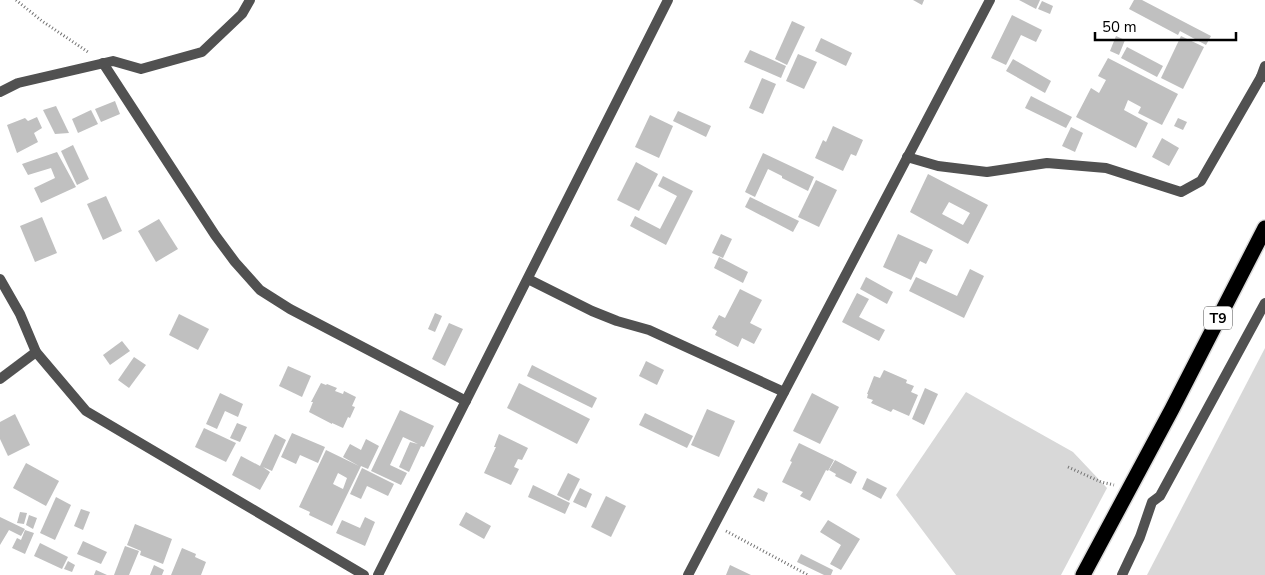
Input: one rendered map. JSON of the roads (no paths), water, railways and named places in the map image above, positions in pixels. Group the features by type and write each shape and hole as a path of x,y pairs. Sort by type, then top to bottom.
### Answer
{"highway":[{"name":"T9","path":"1083,575 1172,409 1265,228"}],"street":[{"path":"0,92 18,83 102,63 113,61 141,69 202,52 242,14 250,0"},
{"path":"378,575 668,0"},
{"path":"688,575 990,0"},
{"path":"102,63 235,262 260,290 290,309 466,401"},
{"path":"907,157 938,166 987,172 1047,163 1106,168 1181,192 1201,180 1263,77 1265,66"},
{"path":"0,279 20,314 36,352 86,411 364,575"},
{"path":"528,279 592,311 617,322 649,330 784,392"},
{"path":"1122,575 1140,537 1152,502 1160,496 1265,303"},
{"path":"0,379 36,352"}]}
